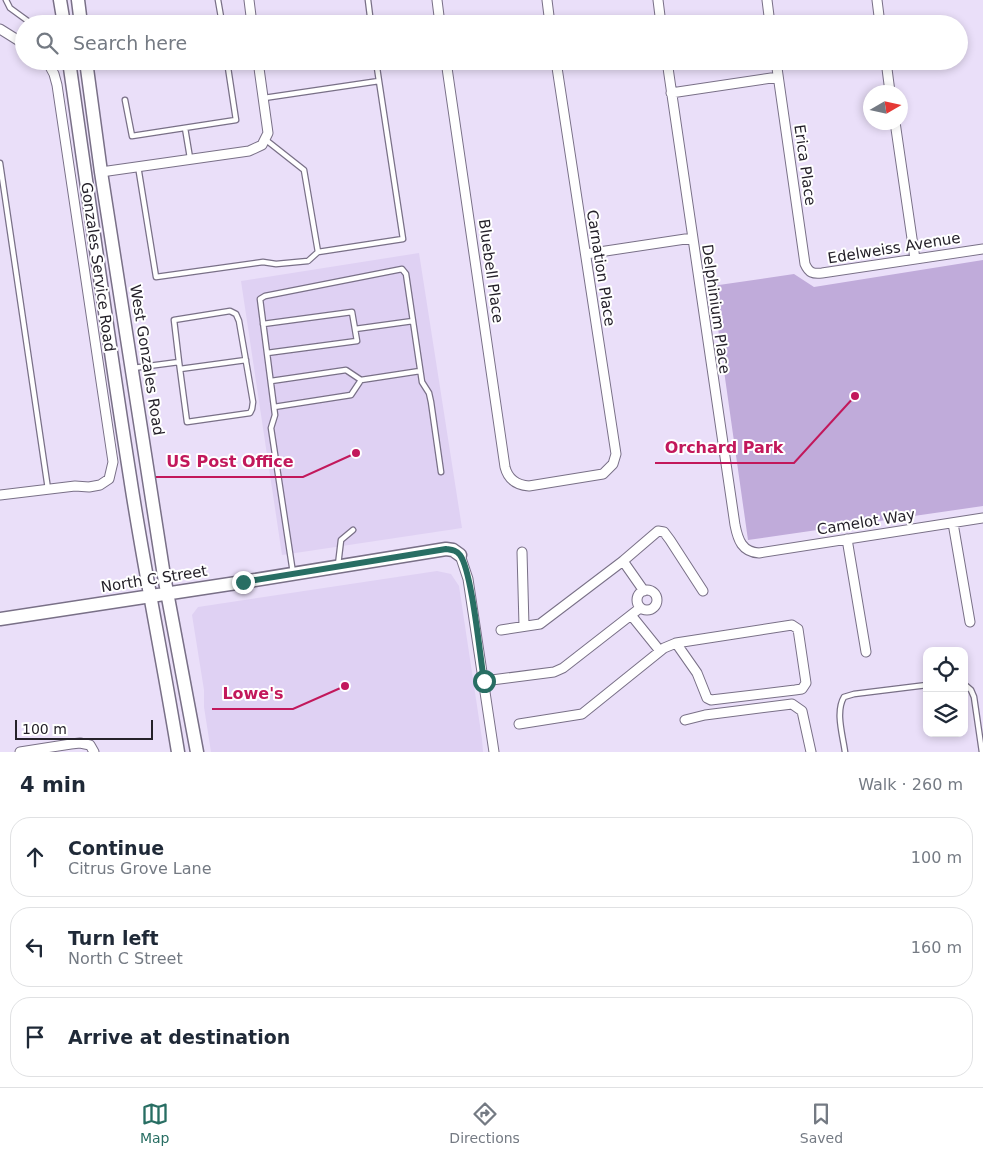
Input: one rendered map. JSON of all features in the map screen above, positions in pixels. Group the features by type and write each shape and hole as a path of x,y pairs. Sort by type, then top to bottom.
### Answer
{"main road":[{"path":"60,0 62,15"},
{"path":"78,0 80,15"},
{"path":"70,70 128,466 178,752"},
{"name":"West Gonzales Road","path":"87,70 101,172 167,594 197,752"},
{"name":"North C Street","path":"0,619 446,549 453,550 460,555"}],"street":[{"path":"248,0 251,15"},
{"path":"437,0 439,15"},
{"path":"546,0 548,15"},
{"path":"658,0 660,15"},
{"path":"767,0 769,15"},
{"path":"877,0 879,15"},
{"path":"0,29 15,38"},
{"name":"Gonzales Service Road","path":"48,489 100,485 109,479 113,462 57,85 52,70"},
{"path":"101,172 256,150 264,143 268,134 259,70"},
{"name":"Bluebell Place","path":"447,70 507,474 522,486 603,474"},
{"name":"Carnation Place","path":"557,70 616,454 613,464 603,474"},
{"name":"Delphinium Place","path":"667,70 734,526 740,544 754,553"},
{"name":"Erica Place","path":"777,70 806,264 810,272"},
{"path":"887,70 889,85"},
{"path":"671,92 778,76"},
{"path":"896,130 915,259"},
{"path":"586,254 692,238"},
{"name":"Edelweiss Avenue","path":"810,272 815,274 983,249"},
{"path":"0,496 48,489"},
{"name":"Camelot Way","path":"754,553 983,518"},
{"path":"953,523 970,622"},
{"path":"501,630 540,624 623,561 658,531 662,531 670,540 703,591"},
{"path":"847,539 866,652"},
{"path":"522,552 524,626"},
{"path":"460,555 468,579 494,752"},
{"path":"623,561 644,591"},
{"path":"484,681 554,672 563,668 631,614 640,608 649,610 656,604 655,595 650,591 644,591 638,595 640,608"},
{"path":"631,614 660,651"},
{"path":"519,724 582,714 660,651 676,643 792,625 798,629 806,682 802,689 711,700 707,698 694,668 682,654 676,643"},
{"path":"684,720 705,715 792,704 802,711 811,752"},
{"path":"20,752 80,743 90,745 94,752"}],"lane":[{"path":"6,0 10,8 20,15"},
{"path":"218,0 221,15"},
{"path":"368,0 370,15"},
{"path":"125,100 132,136 236,120 229,70"},
{"path":"138,166 156,278 263,262 276,264 308,261 318,252 403,239 377,70"},
{"path":"263,98 379,81"},
{"path":"185,128 190,158"},
{"path":"264,143 304,170 318,252"},
{"path":"0,163 48,489"},
{"path":"293,574 271,428 275,415 260,299 265,296 402,269 406,274 422,382 429,393 431,402 441,472"},
{"path":"230,311 237,316 239,321 253,402 250,413 187,422 178,362 174,320 230,311"},
{"path":"263,324 352,312 355,329 356,341 267,353"},
{"path":"355,329 413,321"},
{"path":"180,369 246,360"},
{"path":"132,368 178,362"},
{"path":"270,381 346,370 361,380 420,371"},
{"path":"274,407 351,395 361,380"},
{"path":"338,567 341,540 353,530"},
{"path":"845,752 840,712 840,703 844,697 854,694 923,685"},
{"path":"968,687 974,697 982,752"}],"shaded area":[{"path":"419,253 462,528 282,555 241,281"},
{"path":"983,260 983,506 748,540 712,286 794,274 814,287"},
{"path":"437,571 451,574 459,586 483,752 211,752 204,707 204,690 192,615 198,607"}],"place":[{"name":"Orchard Park","path":"855,396"},
{"name":"US Post Office","path":"356,453"},
{"name":"Lowe's","path":"345,686"}],"route":[{"path":"243,582 446,549 453,550 460,555 468,579 484,681"}]}
